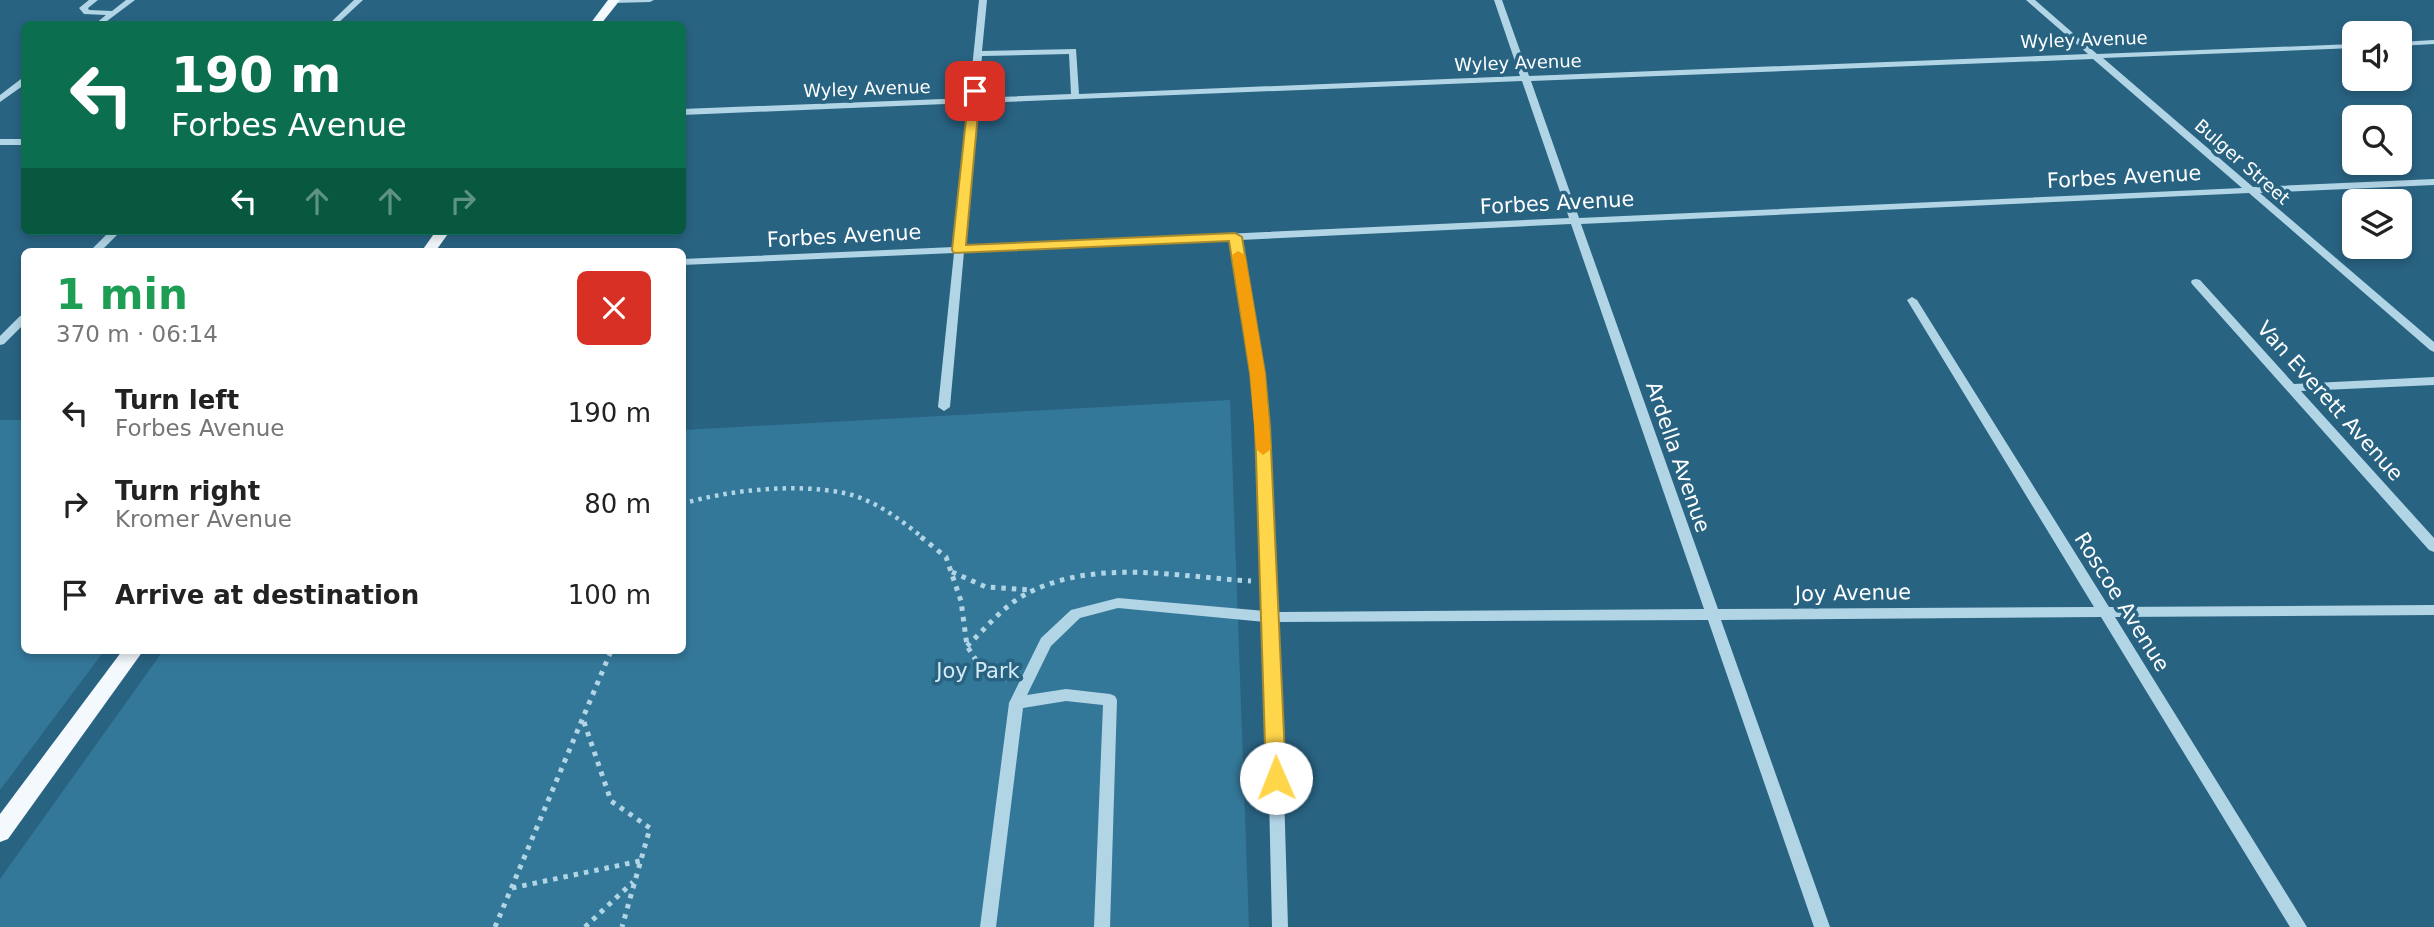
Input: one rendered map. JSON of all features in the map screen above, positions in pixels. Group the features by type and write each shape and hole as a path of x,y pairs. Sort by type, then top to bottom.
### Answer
{"main road":[{"path":"597,21 613,1"},
{"path":"0,832 131,654"}],"street":[{"path":"94,0 83,8 87,12 114,13"},
{"path":"103,21 131,0"},
{"path":"336,21 359,0"},
{"path":"613,1 650,0"},
{"path":"944,407 983,0"},
{"name":"Ardella Avenue","path":"1498,0 1822,927"},
{"name":"Bulger Street","path":"2030,0 2434,348"},
{"path":"2412,43 2434,42"},
{"path":"2424,43 2434,49"},
{"name":"Wyley Avenue","path":"686,112 2342,46"},
{"path":"978,54 1073,51 1075,96"},
{"path":"0,99 21,83"},
{"path":"0,142 21,142"},
{"name":"Forbes Avenue","path":"686,262 2434,182"},
{"path":"98,248 112,235"},
{"path":"1235,237 1258,373 1272,617 1280,927"},
{"name":"Van Everett Avenue","path":"2196,282 2434,547"},
{"name":"Roscoe Avenue","path":"1912,300 2299,927"},
{"path":"0,342 21,321"},
{"path":"2294,388 2434,381"},
{"name":"Joy Avenue","path":"988,927 1019,696 1046,642 1076,614 1118,603 1272,617 2434,610"},
{"path":"1019,696 1066,695 1110,700 1102,927"}],"path":[{"path":"686,503 704,497 792,488 845,493 895,515 946,557 961,601 967,646 983,671 1019,696"},
{"path":"952,572 986,587 1037,590"},
{"path":"495,927 610,654"},
{"path":"584,720 611,801 650,828 622,927"},
{"path":"512,888 640,861"},
{"path":"585,927 635,880"}],"green space":[{"name":"Joy Park","path":"1230,400 1249,927 0,927 0,879 161,654 686,654 686,430"},
{"path":"0,420 21,420 21,654 102,654 0,790"}],"slow traffic":[{"path":"1238,255 1258,373 1263,449"}],"route":[{"path":"975,91 959,250 1235,237 1258,373 1272,617 1276,778"}]}
